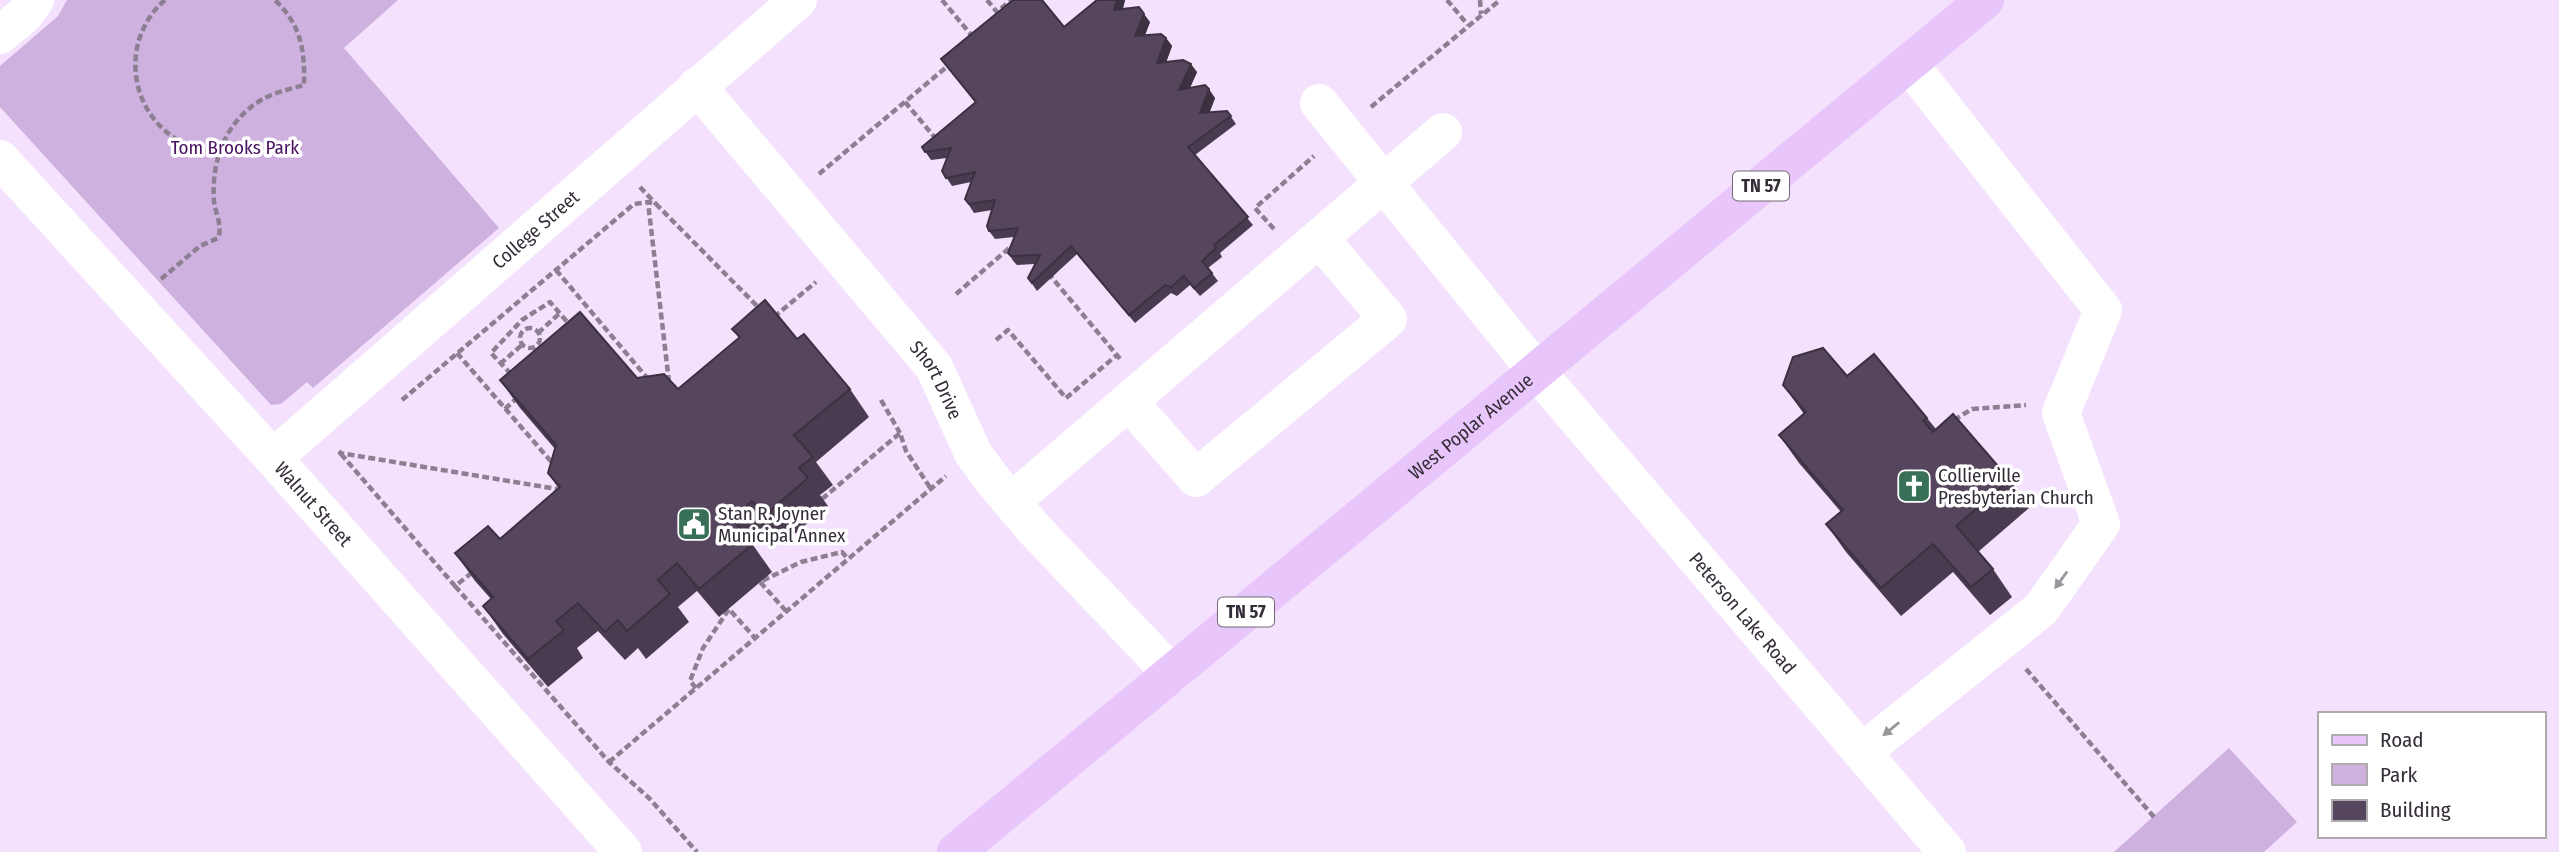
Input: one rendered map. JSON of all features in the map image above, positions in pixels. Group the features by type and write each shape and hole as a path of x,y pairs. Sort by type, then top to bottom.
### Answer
{"main road":[{"name":"West Poplar Avenue","path":"956,852 1538,373 1985,0"}],"street":[{"path":"0,35 24,15 36,0"},
{"name":"College Street","path":"273,458 798,0"},
{"path":"1862,752 2040,609 2101,524 2061,413 2103,310 1909,64"},
{"name":"Short Drive","path":"697,86 934,367 973,453 1011,502 1172,674"},
{"name":"Peterson Lake Road","path":"1330,118 1538,373 1947,852"},
{"path":"1011,502 1443,132"},
{"name":"Walnut Street","path":"0,159 273,458 623,852"},
{"path":"1129,402 1196,478 1388,319 1320,239"}],"path":[{"path":"139,311 157,283 200,246 218,238 220,233 212,179 217,152 233,125 249,108 265,97 304,85 302,39 295,23 275,0"},
{"path":"942,0 978,42"},
{"path":"987,0 997,12 1011,0"},
{"path":"1447,0 1468,26"},
{"path":"1480,0 1481,15"},
{"path":"1266,239 1276,231 1255,208 1330,118 1468,26 1500,0"},
{"path":"162,1 144,23 135,49 134,62 139,92 156,121 182,143 217,152"},
{"path":"849,149 957,59"},
{"path":"905,102 940,144"},
{"path":"632,178 770,320 843,259"},
{"path":"648,202 670,392"},
{"path":"393,408 634,204 656,204"},
{"path":"956,294 1020,239"},
{"path":"556,270 654,386"},
{"path":"1046,271 1122,360 1132,352"},
{"path":"518,369 509,374 491,352 517,324 550,302 569,324 562,332"},
{"path":"538,332 560,313"},
{"path":"517,324 523,331"},
{"path":"594,334 603,326"},
{"path":"532,328 538,332 539,341 536,345 528,348 523,344 520,339 523,331 532,328"},
{"path":"996,340 1008,330 1066,398 1117,355"},
{"path":"500,364 523,344"},
{"path":"536,345 542,352"},
{"path":"457,353 557,469"},
{"path":"505,409 524,391"},
{"path":"881,400 900,433 906,452 931,489"},
{"path":"1947,426 1972,409 2012,404 2064,406"},
{"path":"821,499 900,433"},
{"path":"340,453 351,444"},
{"path":"340,453 570,492"},
{"path":"340,453 609,762 649,798 697,852"},
{"path":"609,762 973,453"},
{"path":"564,480 570,492"},
{"path":"559,500 570,492"},
{"path":"786,612 760,582 802,562 842,552 848,559"},
{"path":"455,586 476,569"},
{"path":"696,688 690,681 703,648 729,609 755,638"},
{"path":"2010,633 2022,664 2154,817"}],"green space":[{"name":"Tom Brooks Park","path":"67,0 398,0 344,48 499,228 313,388 307,382 281,404 271,405 0,107 0,66 58,16"},
{"path":"2229,748 2297,822 2264,852 2114,852"}],"building":[{"path":"1013,0 1042,0 1064,27 1097,0 1117,0 1114,10 1139,7 1144,14 1135,36 1161,34 1166,38 1157,63 1183,60 1191,64 1179,90 1205,85 1209,89 1200,113 1227,111 1231,116 1188,147 1248,217 1214,245 1216,248 1202,261 1212,273 1194,288 1184,276 1171,287 1165,285 1129,315 1071,246 1032,283 1028,278 1040,255 1011,256 1008,253 1018,228 989,231 987,226 995,200 969,204 965,199 975,172 946,178 942,171 951,148 925,152 922,147 976,102 941,59"},
{"path":"765,300 797,339 804,334 850,389 794,435 813,457 799,468 808,478 765,515 752,501 732,519 753,544 699,589 677,563 658,580 670,594 627,631 618,620 605,632 578,603 556,621 564,630 528,659 483,606 493,597 455,553 488,526 500,539 560,487 548,473 556,445 500,380 580,312 637,378 664,374 678,389 740,337 732,329"},
{"name":"Collierville Presbyterian Church","path":"1823,348 1847,376 1874,354 1927,418 1923,421 1933,432 1953,414 2010,480 1956,526 1993,569 1971,587 1933,544 1881,588 1826,524 1843,510 1779,435 1806,412 1783,385 1793,357"}],"place":[{"name":"Collierville Presbyterian Church","path":"1914,486"},
{"name":"Stan R. Joyner Municipal Annex","path":"694,524"}]}
